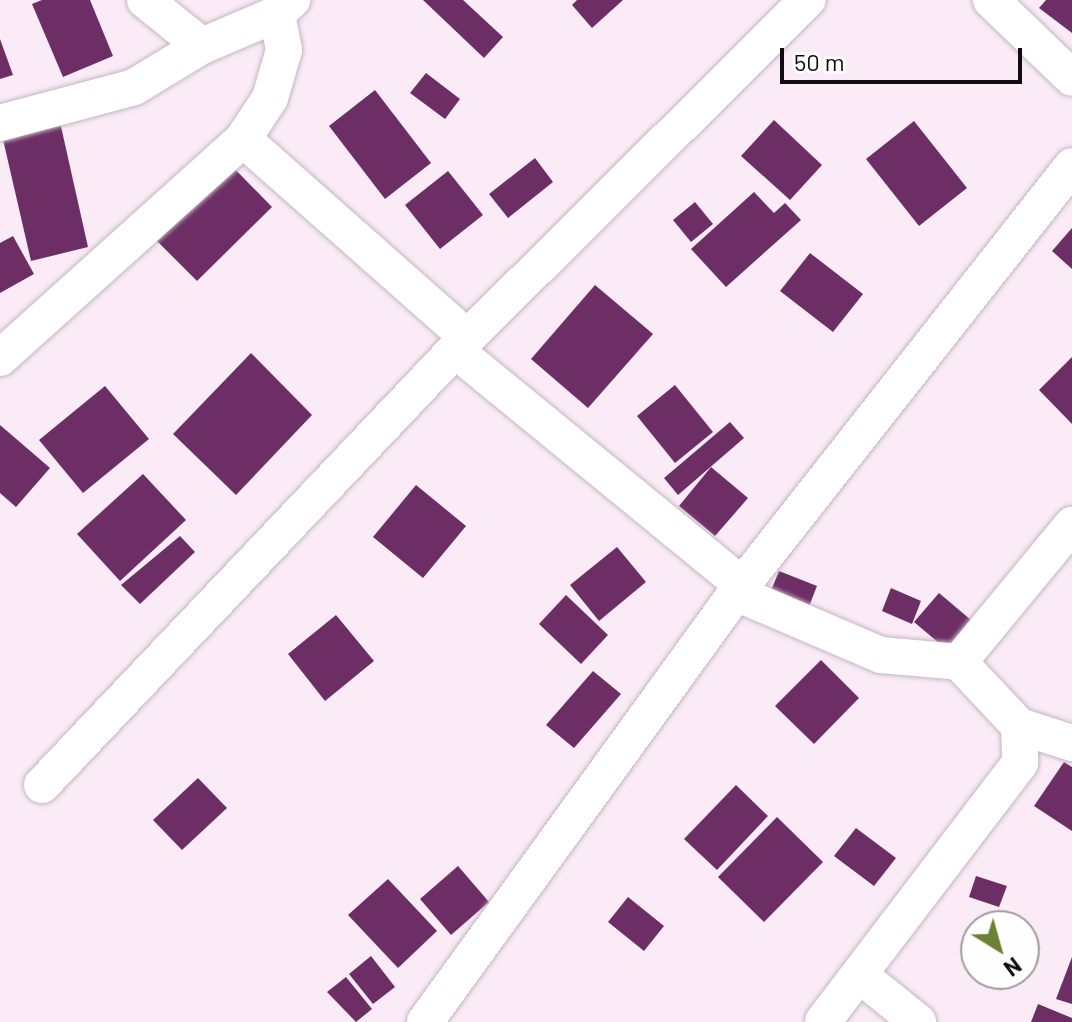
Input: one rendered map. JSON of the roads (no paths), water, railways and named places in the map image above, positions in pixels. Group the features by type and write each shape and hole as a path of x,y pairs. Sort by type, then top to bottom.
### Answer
{"street":[{"path":"145,0 202,46"},
{"path":"42,785 461,344 808,0"},
{"path":"991,0 1072,78"},
{"path":"0,123 134,87 202,46 284,7 284,50 270,98 243,139 0,358"},
{"path":"243,139 461,344 739,589 881,655 959,662 1019,726 1072,743"},
{"path":"425,1022 739,589 1072,166"},
{"path":"959,662 1072,525"},
{"path":"823,1022 862,977 1020,763 1019,726"},
{"path":"862,977 918,1022"}]}
